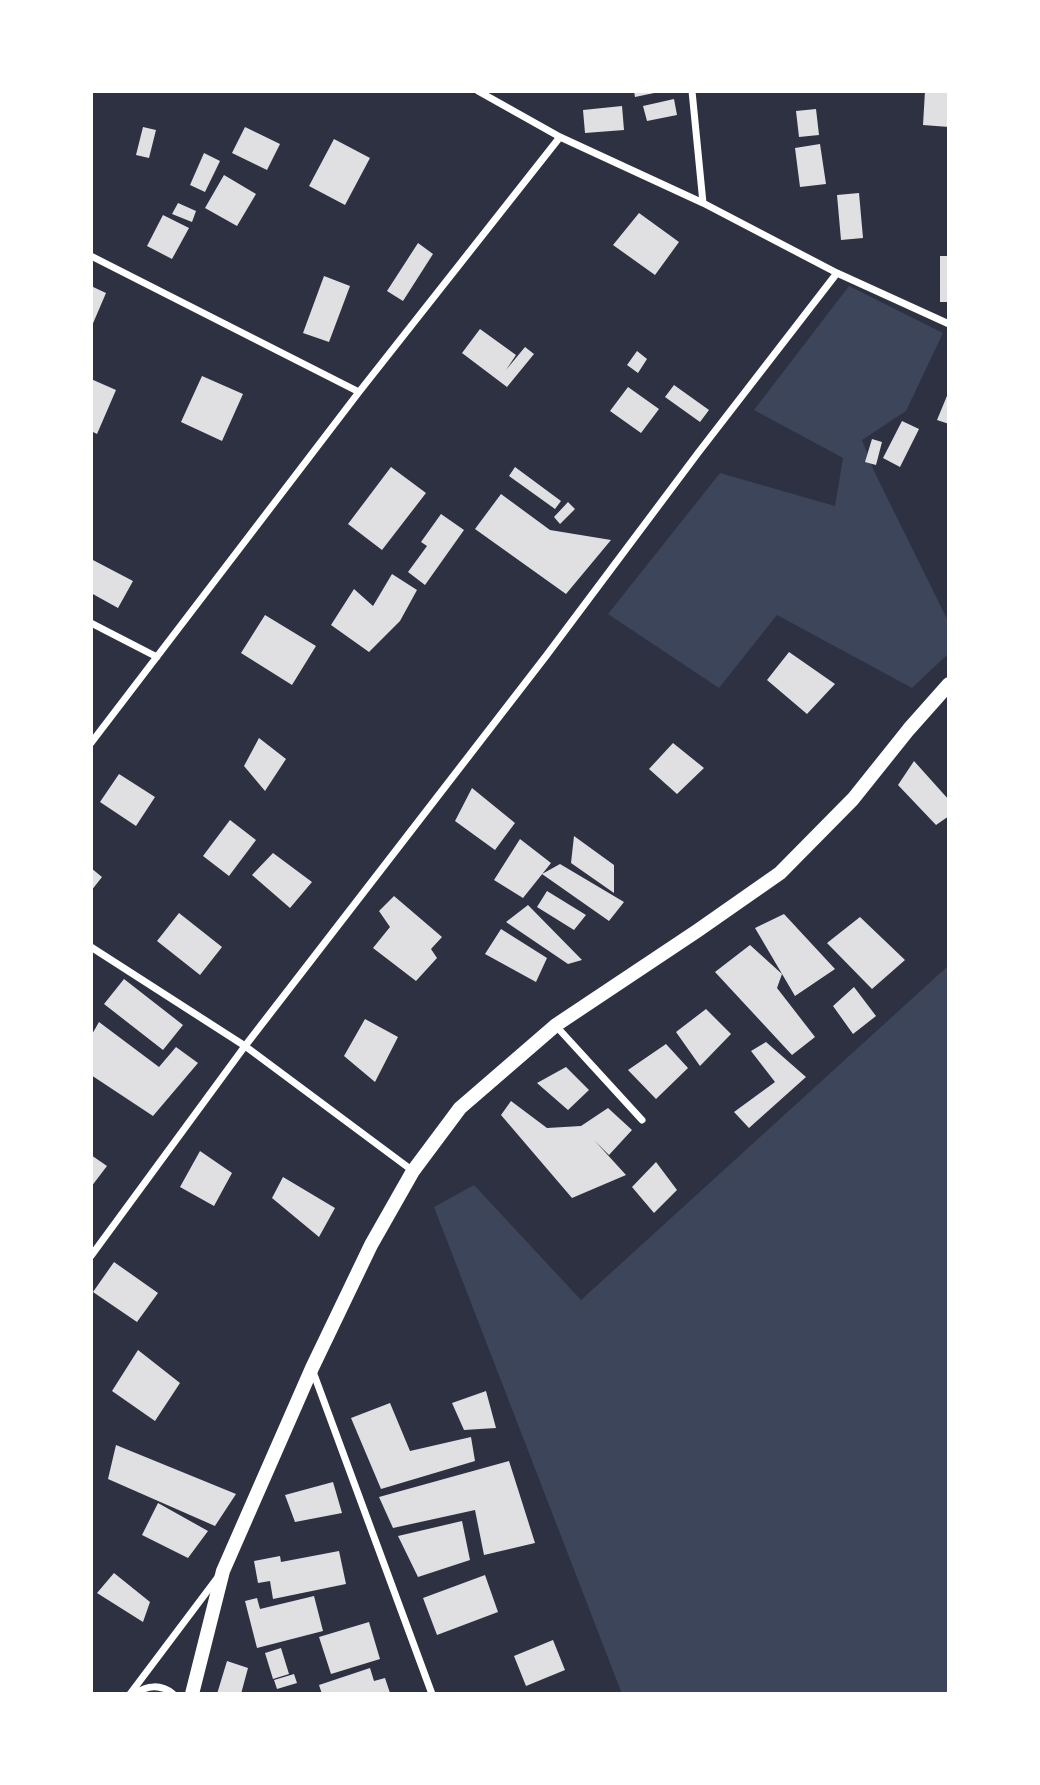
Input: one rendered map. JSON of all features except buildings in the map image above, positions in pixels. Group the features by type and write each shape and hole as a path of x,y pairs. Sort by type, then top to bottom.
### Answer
{"main road":[{"path":"192,1694 223,1570 312,1368 371,1245 413,1171 460,1108 556,1025 780,873 853,799 949,684"}],"street":[{"path":"478,91 560,137 703,204 837,273 949,324"},
{"path":"692,91 703,204"},
{"path":"91,743 359,392 560,137"},
{"path":"91,256 359,392"},
{"path":"91,1256 245,1046 530,678 706,442 837,273"},
{"path":"91,623 157,657"},
{"path":"91,947 245,1046 413,1171"},
{"path":"556,1025 642,1120"},
{"path":"312,1368 432,1694"},
{"path":"133,1694 223,1570"},
{"path":"133,1694 158,1686 173,1694"}],"shaded area":[{"path":"849,286 943,333 906,411 862,440 874,471 949,623 949,653 912,688 777,615 719,688 608,614 720,473 835,506 843,458 754,410"},
{"path":"949,965 949,1694 622,1694 434,1207 474,1185 581,1300"}]}
